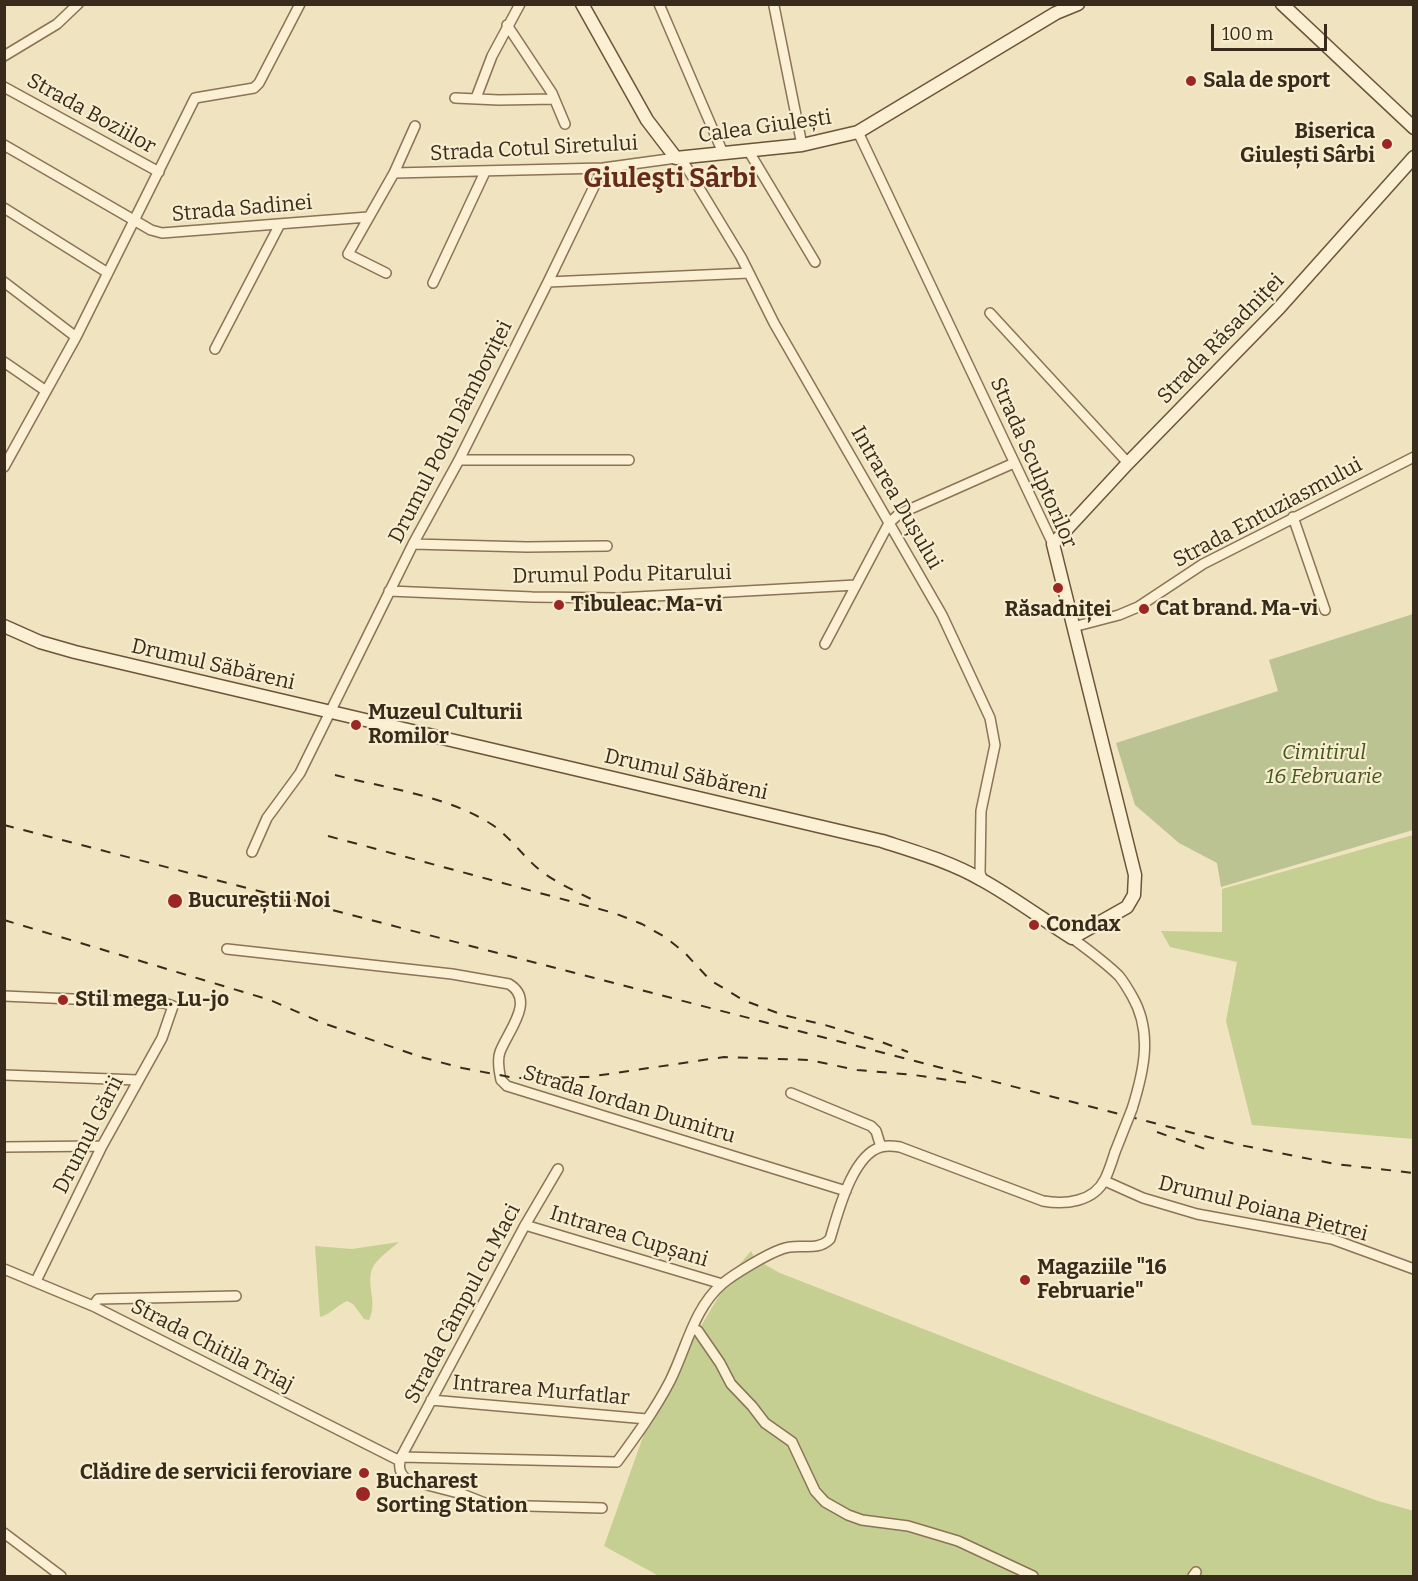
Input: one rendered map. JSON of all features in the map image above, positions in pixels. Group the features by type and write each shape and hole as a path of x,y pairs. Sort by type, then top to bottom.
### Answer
{"main road":[{"name":"Calea Giulești","path":"582,4 647,120 679,158 802,145 858,132 1056,13 1078,4"},
{"path":"1282,4 1413,128"},
{"name":"Strada Răsadniței","path":"1053,544 1128,463 1279,308 1413,158"},
{"name":"Strada Sculptorilor","path":"1053,544 1135,875 1134,895 1126,907 1072,938"},
{"name":"Drumul Săbăreni","path":"4,626 40,642 75,652 882,841 926,855 983,880 1072,938"}],"street":[{"path":"4,56 57,24 78,4"},
{"path":"4,467 76,337 195,98 254,88 300,4"},
{"path":"476,98 492,56 520,4"},
{"path":"659,4 723,153"},
{"path":"774,6 802,145"},
{"path":"507,25 534,63 565,124"},
{"name":"Strada Boziilor","path":"4,87 159,172"},
{"path":"455,98 554,99"},
{"path":"386,273 348,254 394,173 415,126"},
{"name":"Strada Sculptorilor","path":"858,132 1053,544"},
{"name":"Strada Sadinei","path":"4,145 135,222 162,233 368,217"},
{"path":"748,150 814,262"},
{"name":"Strada Cotul Siretului","path":"394,173 603,168 679,158"},
{"name":"Intrarea Dușului","path":"679,158 749,273 774,323 942,615 990,718 995,745 981,811 980,873 983,880"},
{"name":"Drumul Podu Dâmboviței","path":"331,713 389,591 459,460 549,282 603,168"},
{"path":"433,283 485,172"},
{"path":"4,208 108,273"},
{"path":"215,349 280,224"},
{"path":"549,282 749,273"},
{"path":"4,282 76,337"},
{"path":"990,313 1128,463"},
{"path":"4,362 46,391"},
{"name":"Strada Entuziasmului","path":"1073,627 1119,615 1138,607 1203,564 1413,457"},
{"path":"459,460 629,460"},
{"path":"825,644 889,523 899,514 1014,463"},
{"path":"1293,517 1326,610"},
{"path":"413,544 527,547 608,546"},
{"name":"Drumul Podu Pitarului","path":"389,591 618,598 856,585"},
{"path":"252,852 267,818 300,773 331,713"},
{"name":"Drumul Săbăreni","path":"1072,938 1121,978 1136,1003 1144,1026 1145,1055 1142,1078 1105,1181"},
{"name":"Strada Iordan Dumitru","path":"227,949 452,974 509,984 519,993 521,1007 499,1058 501,1080 507,1086 846,1191"},
{"name":"Drumul Gării","path":"4,996 173,1005 165,1033 102,1146 36,1281"},
{"path":"4,1076 138,1080"},
{"path":"791,1093 871,1126 876,1131 881,1147"},
{"path":"4,1146 102,1146"},
{"path":"602,1508 490,1504 408,1479 400,1473 400,1459 617,1462 670,1381 693,1328 711,1295 722,1284 781,1249 813,1247 826,1243 830,1239 846,1191 861,1161 872,1151 881,1147 900,1147 1052,1202 1068,1202 1087,1197 1105,1181"},
{"name":"Strada Câmpul cu Maci","path":"400,1459 525,1225 558,1169"},
{"name":"Drumul Poiana Pietrei","path":"1105,1181 1143,1198 1197,1214 1332,1239 1413,1269"},
{"name":"Intrarea Cupșani","path":"525,1225 722,1284"},
{"name":"Strada Chitila Triaj","path":"4,1269 93,1306 400,1459"},
{"path":"93,1306 98,1299 236,1296"},
{"path":"693,1328 698,1331 720,1363 730,1384 765,1423 792,1442 815,1491 825,1502 862,1520 908,1526 958,1541 1033,1576"},
{"name":"Intrarea Murfatlar","path":"431,1400 647,1419"},
{"path":"4,1533 62,1576"}],"green space":[{"name":"Cimitirul 16 Februarie","path":"1413,614 1413,830 1221,887 1217,863 1179,843 1135,805 1116,743 1278,691 1269,660"},
{"path":"1413,835 1413,1139 1252,1125 1226,1021 1237,962 1170,947 1161,931 1222,932 1222,889"},
{"path":"399,1242 380,1258 372,1269 370,1282 372,1307 369,1320 364,1319 353,1304 347,1301 320,1317 315,1246 352,1249"},
{"path":"751,1251 755,1259 780,1273 1090,1394 1378,1501 1414,1511 1413,1576 659,1576 604,1546 644,1434 698,1331 734,1271"}],"railway":[{"path":"335,775 436,800 474,814 498,829 548,876 597,902"},
{"path":"4,825 1235,1144 1335,1164 1414,1173"},
{"path":"328,836 614,913 642,924 665,937 685,953 710,980 743,1000 783,1015 825,1025 908,1052"},
{"path":"4,920 270,1000 323,1023 421,1057 515,1078 588,1077 724,1057 809,1060 857,1070 976,1084"},
{"path":"1157,1132 1211,1151"}],"place":[{"name":"Sala de sport","path":"1191,81"},
{"name":"Biserica Giulești Sârbi","path":"1387,144"},
{"name":"Răsadniței","path":"1058,588"},
{"name":"Tibuleac. Ma-vi","path":"559,605"},
{"name":"Cat brand. Ma-vi","path":"1144,609"},
{"name":"Muzeul Culturii Romilor","path":"356,725"},
{"name":"Bucureștii Noi","path":"175,901"},
{"name":"Condax","path":"1034,925"},
{"name":"Stil mega. Lu-jo","path":"63,1000"},
{"name":"Magaziile \"16 Februarie\"","path":"1025,1280"},
{"name":"Clădire de servicii feroviare","path":"364,1473"},
{"name":"Bucharest Sorting Station","path":"363,1494"}],"district":[{"name":"Giuleşti Sârbi","path":"670,179"}]}
